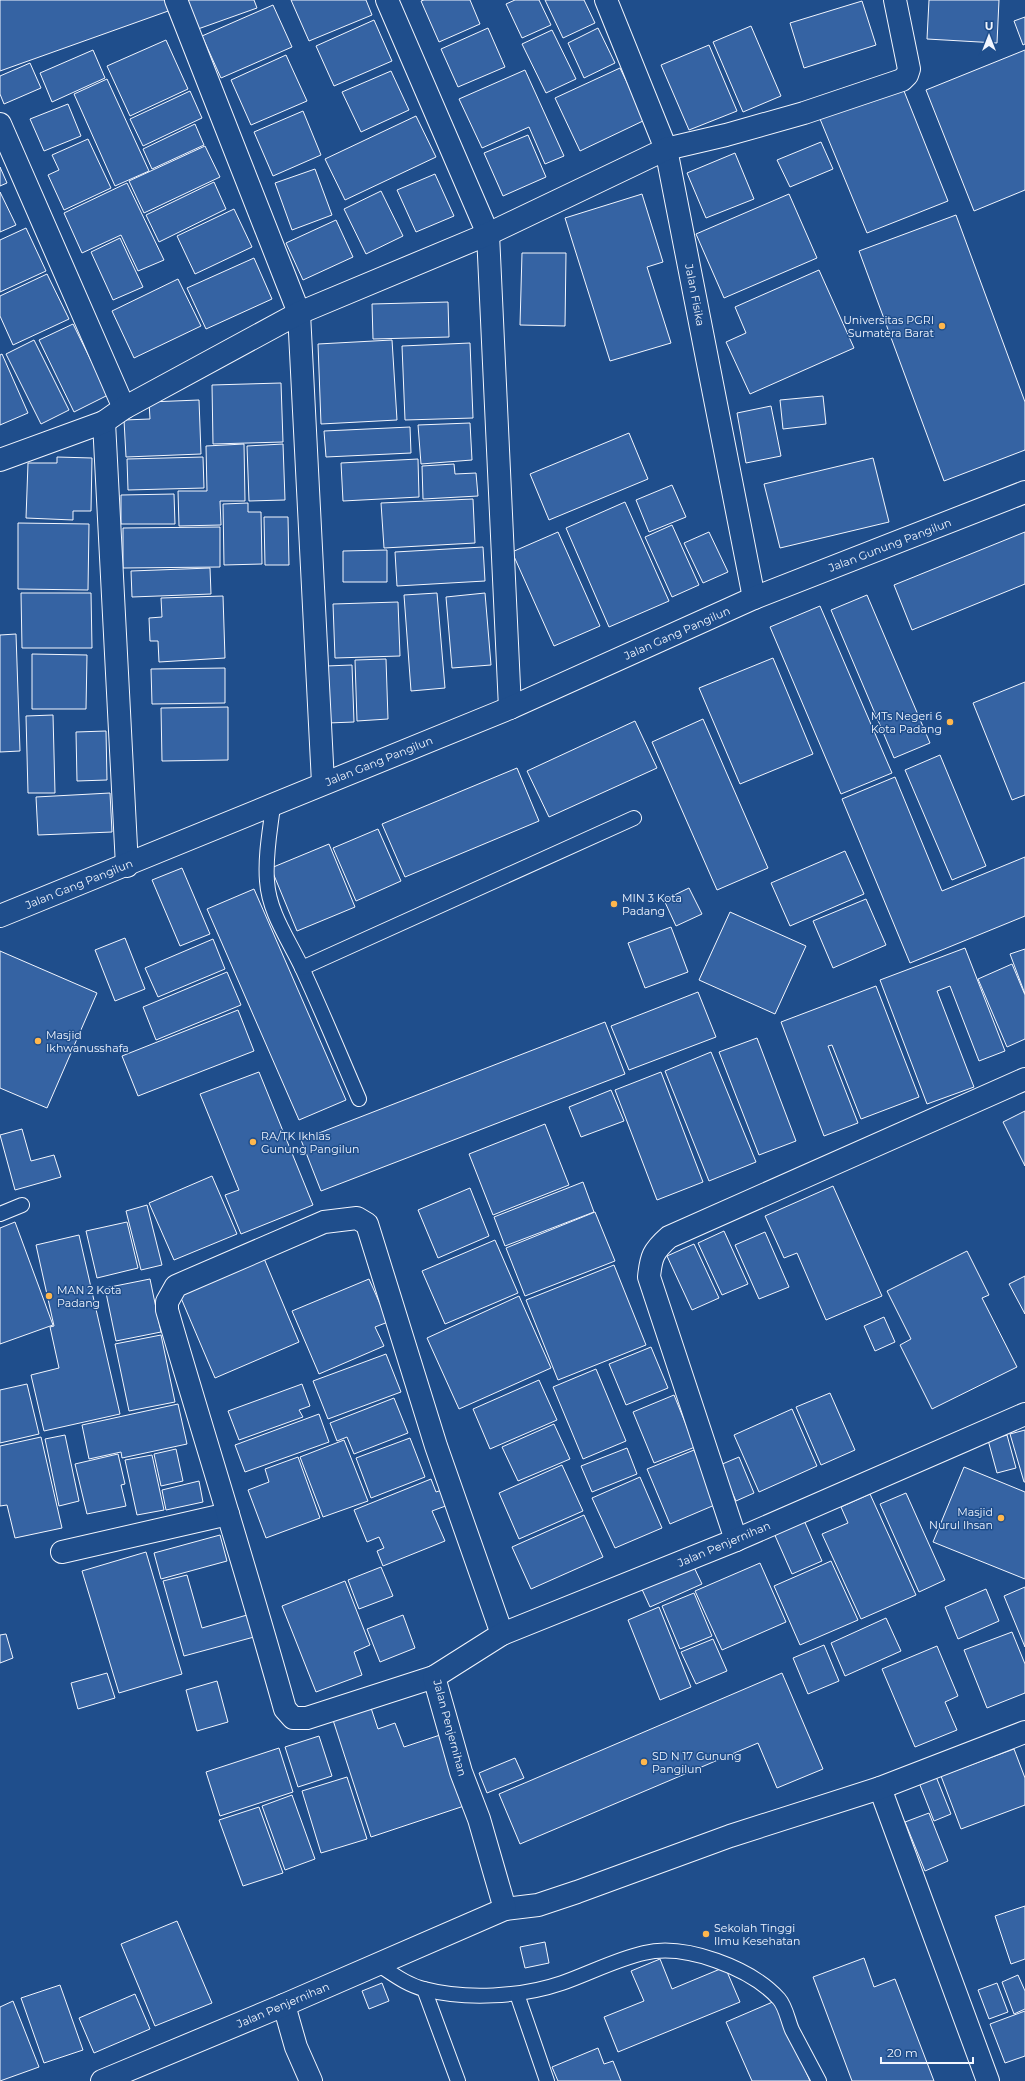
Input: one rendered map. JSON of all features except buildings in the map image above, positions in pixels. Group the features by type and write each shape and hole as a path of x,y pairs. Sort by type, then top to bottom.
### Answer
{"street":[{"path":"176,0 299,313 323,783"},
{"path":"387,0 488,234 510,708"},
{"name":"Jalan Fisika","path":"606,0 666,149 754,598"},
{"path":"0,460 104,422 124,408 299,313 488,234 666,149 726,135 790,117 902,80 907,75 909,69 895,0"},
{"path":"0,124 124,408"},
{"path":"104,422 127,866"},
{"name":"Jalan Gunung Pangilun","path":"754,598 1025,492"},
{"name":"Jalan Gang Pangilun","path":"0,916 127,866 273,806 323,783 510,708 754,598"},
{"path":"736,1540 649,1278 651,1260 656,1249 669,1237 1025,1078"},
{"path":"434,1677 307,1718 293,1718 285,1709 243,1558 228,1514 167,1310 167,1302 176,1286 324,1222 357,1218 367,1224 374,1240 436,1446 502,1634"},
{"name":"Jalan Penjernihan","path":"102,2081 284,2006 505,1909 479,1819 461,1772 434,1677 502,1634 736,1540 1025,1414"},
{"path":"62,1552 228,1514"},
{"path":"505,1909 538,1905 730,1836 880,1788 1025,1732"},
{"path":"880,1788 988,2081"},
{"path":"284,2006 296,2047 311,2081"}],"lane":[{"path":"273,806 266,860 269,893 278,921 302,968 359,1099"},
{"path":"302,968 634,818"},
{"path":"0,1214 22,1206"},
{"path":"379,1965 404,1982 424,1989 474,1995 516,1994 561,1984 644,1953 670,1951 713,1959 747,1974 780,2001 792,2029 819,2081"},
{"path":"424,1989 458,2081"},
{"path":"516,1994 547,2081"}],"place":[{"name":"Universitas PGRI Sumatera Barat","path":"942,326"},
{"name":"MTs Negeri 6 Kota Padang","path":"950,722"},
{"name":"MIN 3 Kota Padang","path":"614,904"},
{"name":"Masjid Ikhwanusshafa","path":"38,1041"},
{"name":"RA/TK Ikhlas Gunung Pangilun","path":"253,1142"},
{"name":"MAN 2 Kota Padang","path":"49,1296"},
{"name":"Masjid Nurul Ihsan","path":"1001,1518"},
{"name":"SD N 17 Gunung Pangilun","path":"644,1762"},
{"name":"Sekolah Tinggi Ilmu Kesehatan","path":"706,1934"}]}
